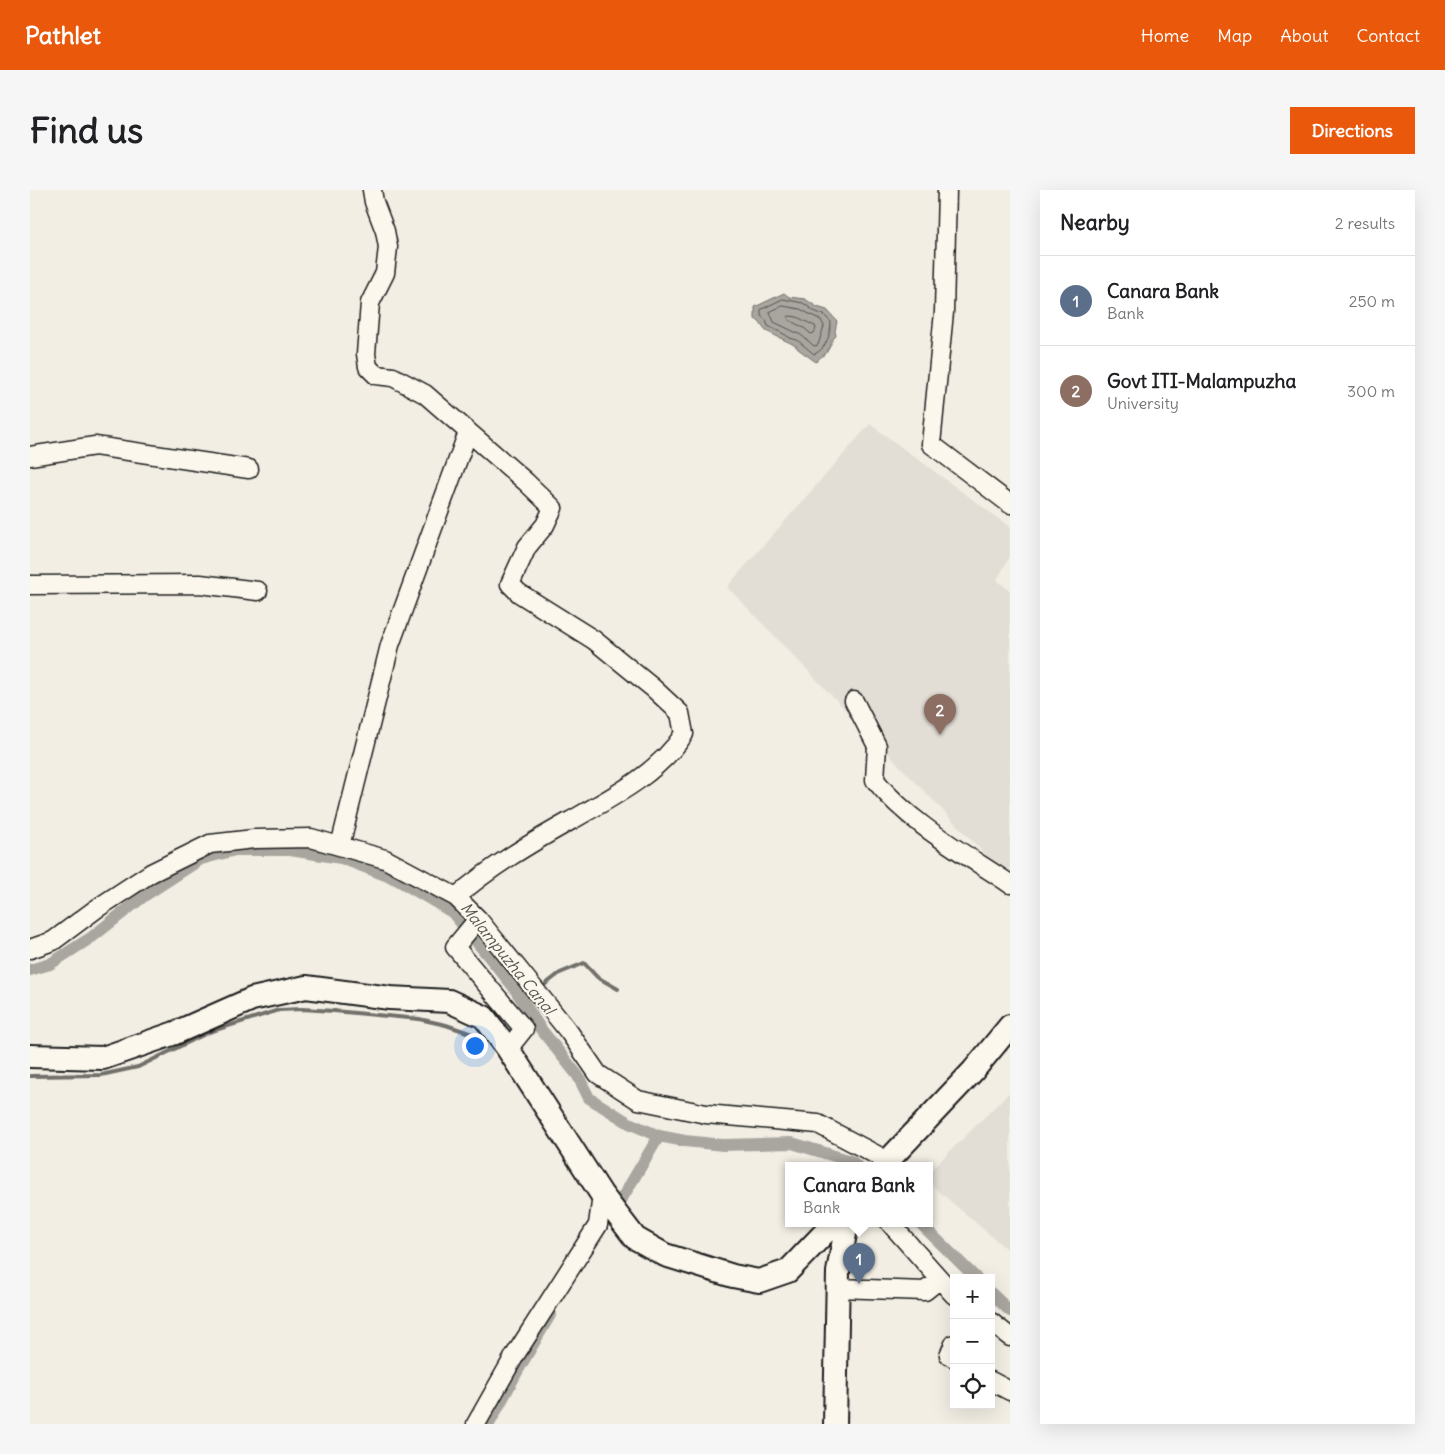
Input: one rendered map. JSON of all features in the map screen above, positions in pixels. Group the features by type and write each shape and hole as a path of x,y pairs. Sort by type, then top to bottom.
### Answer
{"main road":[{"path":"30,1056 103,1058 175,1033 252,998 306,987 390,998 449,1001 484,1017 508,1049 602,1195 635,1238 665,1255 733,1276 760,1281 788,1271 830,1227"},
{"path":"887,1162 973,1071 1010,1026"},
{"path":"836,1424 838,1272 846,1227"}],"street":[{"path":"372,190 388,247 385,273 370,303 366,354 368,367 376,375 393,377 425,394 553,508 545,525 527,548 510,584 519,593 594,640 654,688 680,713 684,734 675,747 658,763 613,797 516,854 473,882 456,897"},
{"path":"947,190 944,312 931,444 1010,504"},
{"path":"340,846 390,646 468,432"},
{"path":"30,456 95,446 249,469"},
{"path":"30,585 200,584 258,591"},
{"path":"854,701 877,746 875,780 883,790 920,823 1010,884"},
{"path":"30,948 53,940 151,873 210,844 311,838 385,860 456,897 478,919 568,1032 598,1074 638,1100 706,1114 818,1124 884,1162"},
{"path":"478,919 455,947 524,1029 508,1049"},
{"path":"476,1424 515,1355 598,1224 602,1195"},
{"path":"894,1227 950,1291"},
{"path":"838,1288 925,1291 940,1280"},
{"path":"995,1325 1010,1337"},
{"path":"995,1383 1010,1391"}],"shaded area":[{"path":"870,424 1010,527 1010,556 997,580 1010,591 1010,880 727,587"},
{"path":"1010,1092 1010,1252 933,1186 933,1168"}],"water":[{"path":"784,293 789,297 805,299 817,307 827,310 837,321 836,336 827,352 816,362 795,345 766,331 755,319 755,307"}],"waterway":[{"name":"Malampuzha Canal","path":"30,970 50,964 92,937 144,896 201,859 235,850 290,850 341,858 398,880 452,912 513,986 540,1028 578,1076 589,1098 629,1123 659,1136 685,1141 723,1145 792,1143 852,1162"},
{"path":"543,986 560,973 584,963 597,977 618,989"},
{"name":"Malampuzha Canal","path":"526,1015 531,1007 526,1000 528,998"},
{"path":"30,1076 101,1075 138,1067 209,1032 279,1010 334,1011 419,1019 485,1037"},
{"name":"Malampuzha Canal","path":"618,1205 659,1136"},
{"name":"Malampuzha Canal","path":"924,1227 972,1274"},
{"name":"Malampuzha Canal","path":"995,1297 1010,1311"},
{"name":"Malampuzha Canal","path":"489,1424 550,1315"}],"place":[{"name":"Govt ITI-Malampuzha","path":"940,735"},
{"name":"Canara Bank","path":"859,1284"}]}
